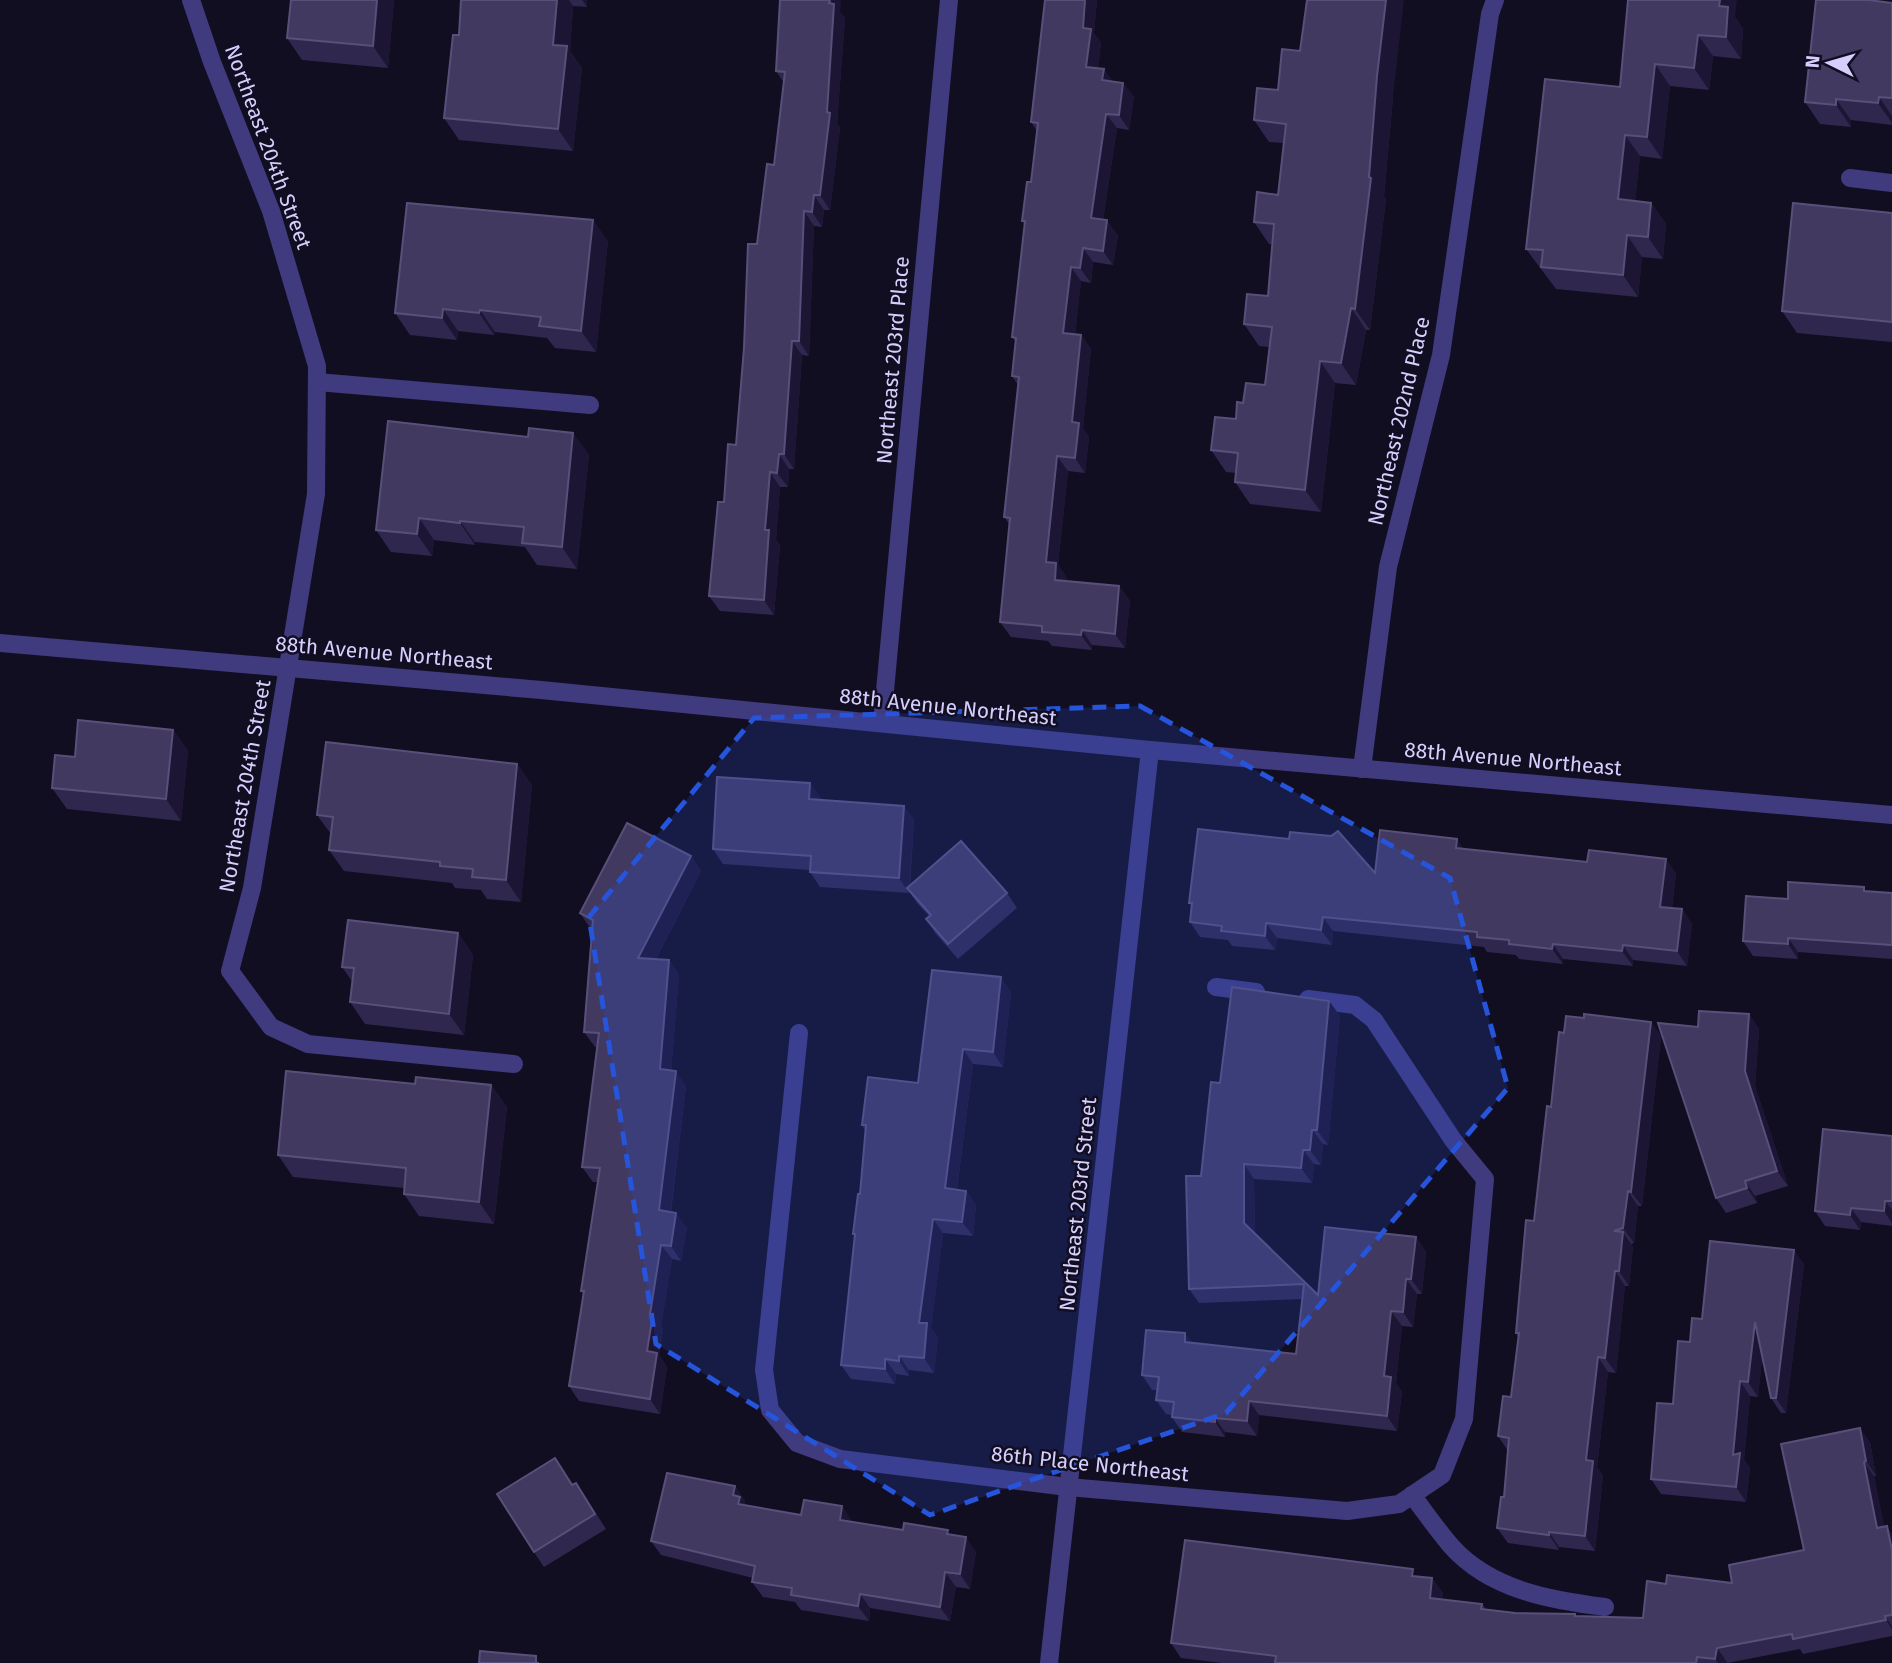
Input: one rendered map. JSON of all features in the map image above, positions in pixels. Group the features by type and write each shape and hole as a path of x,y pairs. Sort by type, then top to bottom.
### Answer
{"street":[{"name":"Northeast 204th Street","path":"191,0 212,62 271,211 317,366 316,494 252,888 230,971 271,1027 308,1044 514,1064"},
{"name":"Northeast 203rd Place","path":"883,723 949,0"},
{"name":"Northeast 202nd Place","path":"1362,769 1388,566 1441,355 1488,28 1495,0"},
{"path":"1850,178 1892,183"},
{"path":"317,382 590,405"},
{"name":"88th Avenue Northeast","path":"0,643 883,723 1150,750 1892,815"},
{"name":"Northeast 203rd Street","path":"1049,1663 1150,750"},
{"name":"86th Place Northeast","path":"799,1033 764,1370 770,1410 797,1443 840,1459 1068,1487 1346,1511 1399,1504 1442,1475 1464,1419 1485,1179 1453,1140 1374,1020 1354,1004 1216,987"},
{"path":"1412,1495 1453,1548 1491,1579 1554,1600 1605,1606"}],"highlighted area":[{"path":"1140,706 1450,878 1508,1088 1226,1413 930,1515 656,1344 589,917 754,718"}],"building":[{"path":"291,0 377,0 373,46 287,38"},
{"path":"461,0 557,0 553,45 567,46 558,129 444,118 453,35 459,35"},
{"path":"780,0 830,0 829,3 834,4 827,112 830,113 820,195 814,195 812,212 804,211 799,341 792,341 784,454 779,454 777,473 770,472 765,530 769,530 764,600 709,596 718,502 724,502 728,444 736,445 744,348 748,244 757,244 767,164 774,165 785,72 776,71"},
{"path":"1045,0 1085,0 1083,28 1091,29 1086,67 1104,69 1102,80 1123,83 1119,115 1106,114 1091,218 1107,220 1103,251 1083,248 1080,268 1071,267 1063,333 1081,335 1072,422 1079,423 1075,458 1057,456 1046,562 1056,563 1055,580 1119,586 1115,634 1082,630 1081,635 1042,632 1042,626 1000,622 1010,518 1004,517 1019,377 1012,376 1016,338 1012,337 1025,221 1022,221 1027,182 1031,182 1038,123 1031,122"},
{"path":"1307,0 1386,0 1377,76 1371,178 1355,309 1351,308 1341,363 1320,361 1305,490 1235,482 1238,453 1211,450 1215,417 1236,419 1237,402 1243,403 1246,383 1265,385 1272,327 1244,324 1247,294 1268,296 1274,224 1254,222 1257,192 1278,195 1286,124 1254,120 1257,88 1278,90 1282,49 1300,51"},
{"path":"1628,0 1720,0 1719,6 1728,7 1726,37 1698,35 1694,68 1655,64 1647,137 1625,135 1618,199 1651,203 1648,237 1627,235 1623,275 1541,267 1543,250 1526,249 1545,79 1620,87"},
{"path":"1816,0 1892,3 1892,98 1879,97 1878,103 1836,99 1836,105 1805,102"},
{"path":"407,203 593,220 581,331 539,326 541,317 480,310 479,313 443,309 442,318 395,313"},
{"path":"1793,203 1892,213 1892,322 1782,311"},
{"path":"388,421 528,437 529,428 573,433 562,547 522,543 524,527 460,521 419,518 417,534 376,530"},
{"path":"78,720 173,730 166,799 52,788 55,755 75,757"},
{"path":"326,742 517,764 506,880 472,877 473,869 440,866 440,862 329,850 333,817 317,815"},
{"path":"717,777 810,783 809,799 904,806 899,878 810,872 811,856 713,849"},
{"path":"627,823 691,856 638,958 669,960 660,1069 676,1071 659,1210 676,1213 671,1246 661,1245 650,1314 653,1314 647,1351 657,1353 650,1399 569,1386 600,1168 582,1167 599,1033 584,1032 593,920 580,913"},
{"path":"1198,829 1289,839 1290,832 1331,836 1338,831 1375,873 1380,830 1457,839 1456,848 1587,862 1589,850 1666,859 1660,907 1682,909 1677,951 1623,945 1622,951 1553,944 1552,949 1477,937 1477,932 1323,917 1321,930 1266,923 1265,936 1221,931 1222,926 1190,922 1192,903 1189,903"},
{"path":"961,841 1007,893 948,944 926,919 931,915 907,888"},
{"path":"1788,882 1864,887 1864,891 1892,893 1892,945 1788,938 1788,944 1743,941 1746,896 1788,899"},
{"path":"348,920 458,933 449,1014 350,1002 354,968 342,967"},
{"path":"932,970 1001,977 993,1052 963,1049 945,1188 966,1191 962,1222 933,1219 919,1323 927,1323 924,1358 899,1356 899,1361 885,1359 885,1369 841,1365 853,1234 860,1194 866,1125 862,1125 868,1077 918,1083"},
{"path":"1232,987 1329,1001 1317,1130 1312,1130 1310,1150 1303,1150 1301,1168 1244,1164 1244,1223 1318,1295 1325,1227 1416,1237 1411,1279 1406,1279 1403,1312 1391,1311 1384,1376 1391,1377 1387,1416 1249,1401 1247,1421 1215,1418 1215,1422 1172,1417 1174,1402 1156,1400 1159,1377 1142,1375 1146,1330 1185,1333 1185,1342 1296,1354 1304,1284 1189,1289 1186,1176 1201,1176 1211,1082 1220,1083"},
{"path":"1699,1011 1749,1014 1745,1071 1777,1171 1745,1181 1747,1188 1716,1198 1658,1023 1698,1027"},
{"path":"1584,1014 1651,1022 1631,1192 1628,1191 1623,1228 1614,1231 1623,1232 1619,1271 1615,1271 1605,1358 1598,1357 1586,1460 1593,1461 1585,1536 1549,1532 1549,1535 1497,1528 1501,1497 1504,1497 1509,1438 1498,1436 1503,1396 1511,1397 1519,1333 1516,1333 1526,1220 1534,1221 1547,1106 1551,1107 1559,1032 1564,1033 1566,1016 1584,1018"},
{"path":"286,1071 415,1084 416,1077 491,1085 479,1202 404,1194 406,1168 278,1155"},
{"path":"1823,1129 1892,1136 1892,1201 1885,1201 1884,1211 1851,1208 1850,1215 1815,1211"},
{"path":"1710,1241 1794,1250 1776,1398 1771,1398 1755,1322 1748,1382 1740,1381 1733,1455 1740,1453 1736,1487 1651,1479 1657,1403 1673,1404 1678,1341 1690,1342 1692,1318 1702,1319"},
{"path":"1860,1428 1877,1528 1887,1526 1892,1550 1892,1615 1885,1616 1886,1620 1793,1639 1792,1634 1717,1648 1715,1659 1697,1657 1696,1663 1275,1663 1276,1656 1171,1643 1185,1540 1413,1569 1412,1576 1432,1578 1430,1598 1482,1604 1481,1609 1515,1613 1643,1618 1647,1581 1666,1584 1667,1575 1732,1583 1729,1565 1804,1550 1781,1444"},
{"path":"555,1458 572,1485 576,1483 595,1514 534,1552 497,1494"},
{"path":"667,1473 735,1486 733,1495 740,1497 738,1504 801,1515 804,1500 842,1506 840,1520 903,1530 904,1523 948,1530 947,1534 966,1537 960,1574 945,1572 940,1607 860,1594 858,1606 791,1595 792,1588 752,1582 755,1566 651,1541"},
{"path":"480,1651 536,1656 536,1663 479,1663"}]}
